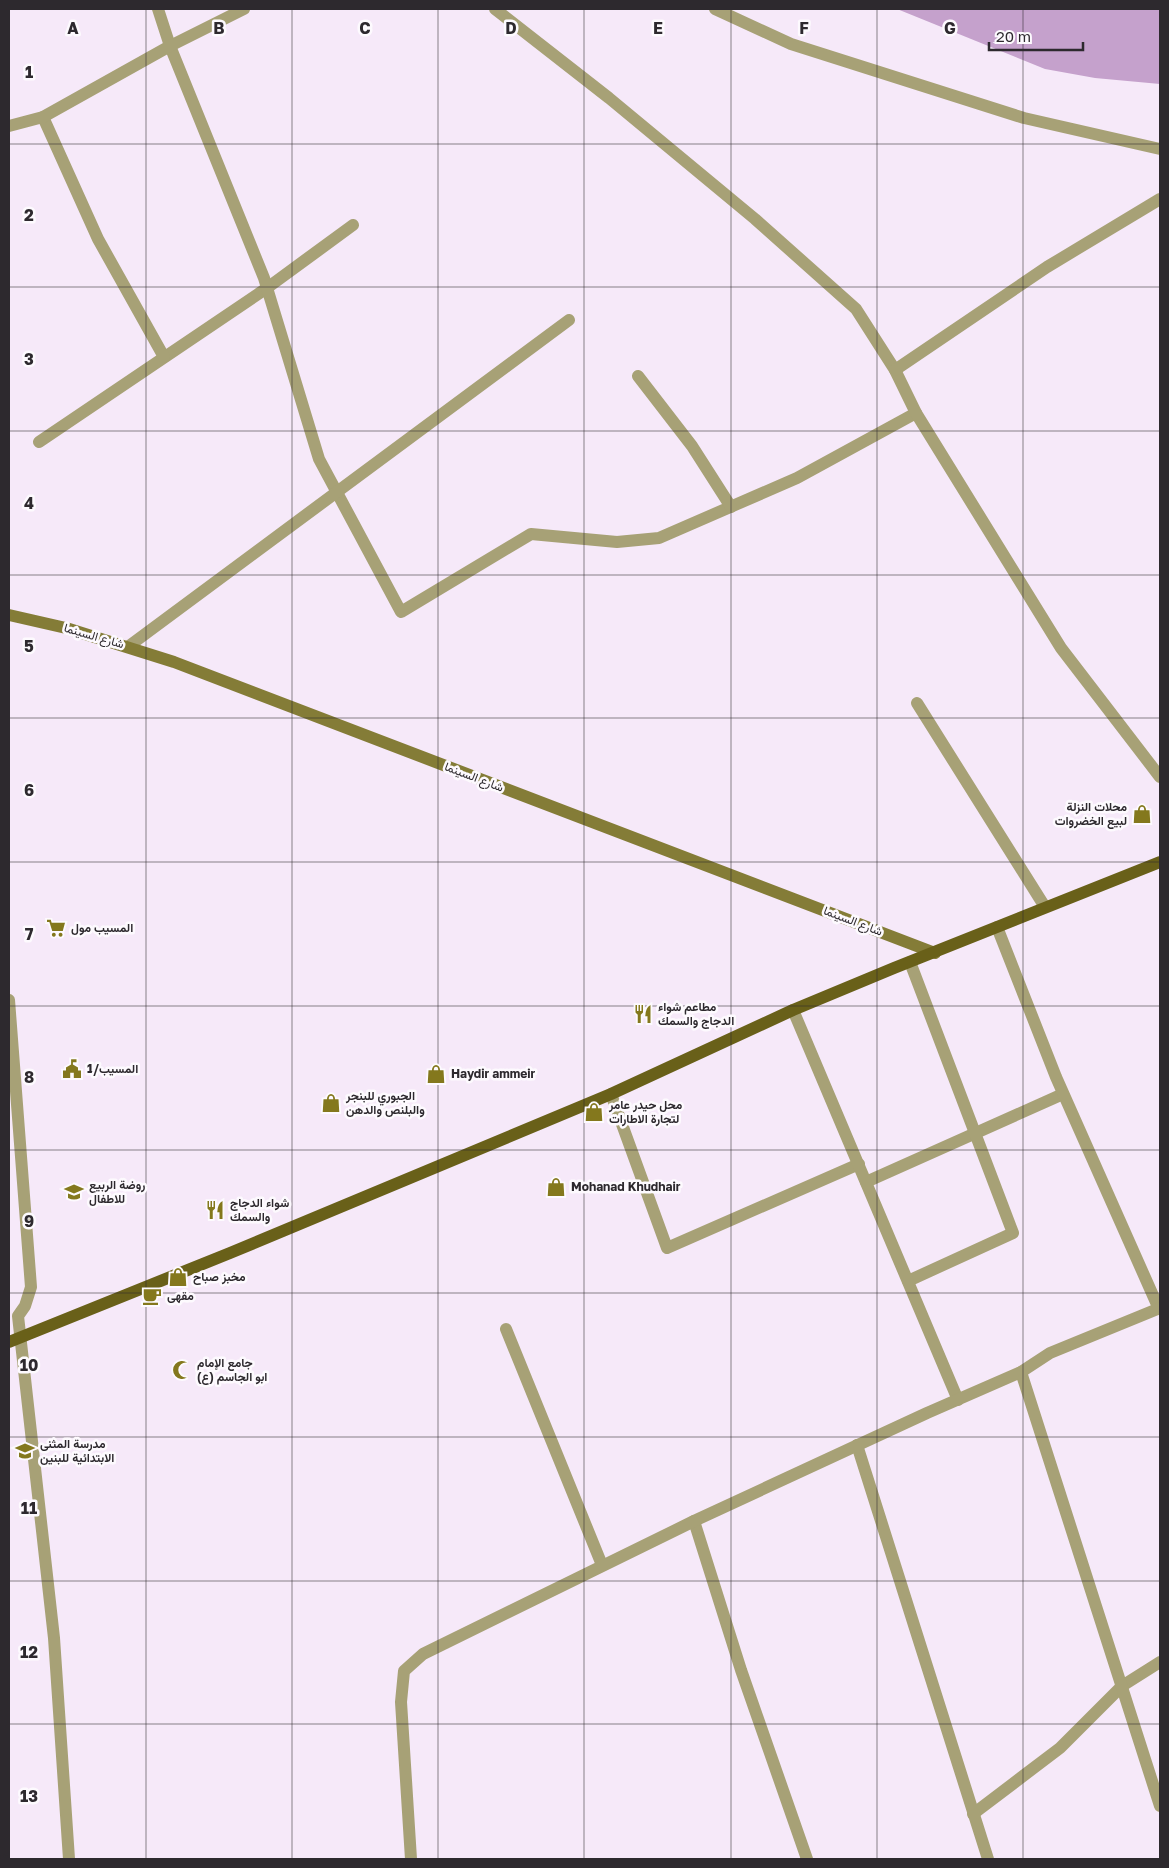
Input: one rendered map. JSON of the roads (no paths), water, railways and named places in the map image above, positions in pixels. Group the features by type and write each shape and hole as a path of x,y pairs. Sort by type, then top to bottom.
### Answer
{"main road":[{"path":"9,1342 239,1249 611,1094 794,1010 1160,862"}],"street":[{"path":"158,9 170,46 267,288 319,458 401,612 531,534 617,542 659,538 796,478 916,413"},
{"path":"9,126 43,117 170,46 244,9"},
{"path":"495,9 609,98 754,219 856,309 895,370 916,413 1061,648 1160,777"},
{"path":"715,9 800,47 1024,118 1160,149"},
{"path":"43,117 98,239 164,358"},
{"path":"895,370 1047,268 1160,199"},
{"path":"39,442 267,288 353,225"},
{"path":"129,646 569,320"},
{"path":"638,376 692,446 730,507"},
{"name":"شارع السينما","path":"9,615 66,628 129,646 935,953"},
{"path":"917,703 1045,907"},
{"path":"411,1859 401,1702 404,1671 422,1654 694,1521 857,1445 1021,1372 1050,1353 1160,1308 1063,1094 997,927"},
{"path":"908,1281 1013,1233 910,962"},
{"path":"9,1000 31,1287 26,1306 13,1313 21,1337 54,1638 69,1859"},
{"path":"794,1010 958,1400"},
{"path":"611,1094 667,1248 859,1164"},
{"path":"866,1182 1063,1094"},
{"path":"506,1329 602,1565"},
{"path":"1021,1372 1160,1806"},
{"path":"857,1445 988,1859"},
{"path":"694,1521 741,1670 807,1859"},
{"path":"973,1814 1060,1748 1122,1686 1160,1662"}],"place":[{"name":"محلات النزلة لبيع الخضروات","path":"1142,814"},
{"name":"المسيب مول","path":"56,928"},
{"name":"مطاعم شواء الدجاج والسمك","path":"643,1014"},
{"name":"المسيب/1","path":"72,1069"},
{"name":"Haydir ammeir","path":"436,1074"},
{"name":"الجبوري للبنجر والبلنص والدهن","path":"331,1103"},
{"name":"محل حيدر عامر لتجارة الاطارات","path":"594,1112"},
{"name":"Mohanad Khudhair","path":"556,1187"},
{"name":"روضة الربيع للاطفال","path":"74,1192"},
{"name":"شواء الدجاج والسمك","path":"215,1210"},
{"name":"مخبز صباح","path":"178,1277"},
{"name":"مقهى","path":"152,1296"},
{"name":"جامع الإمام ابو الجاسم (ع)","path":"182,1370"},
{"name":"مدرسة المثنى الابتدائية للبنين","path":"25,1451"}]}
